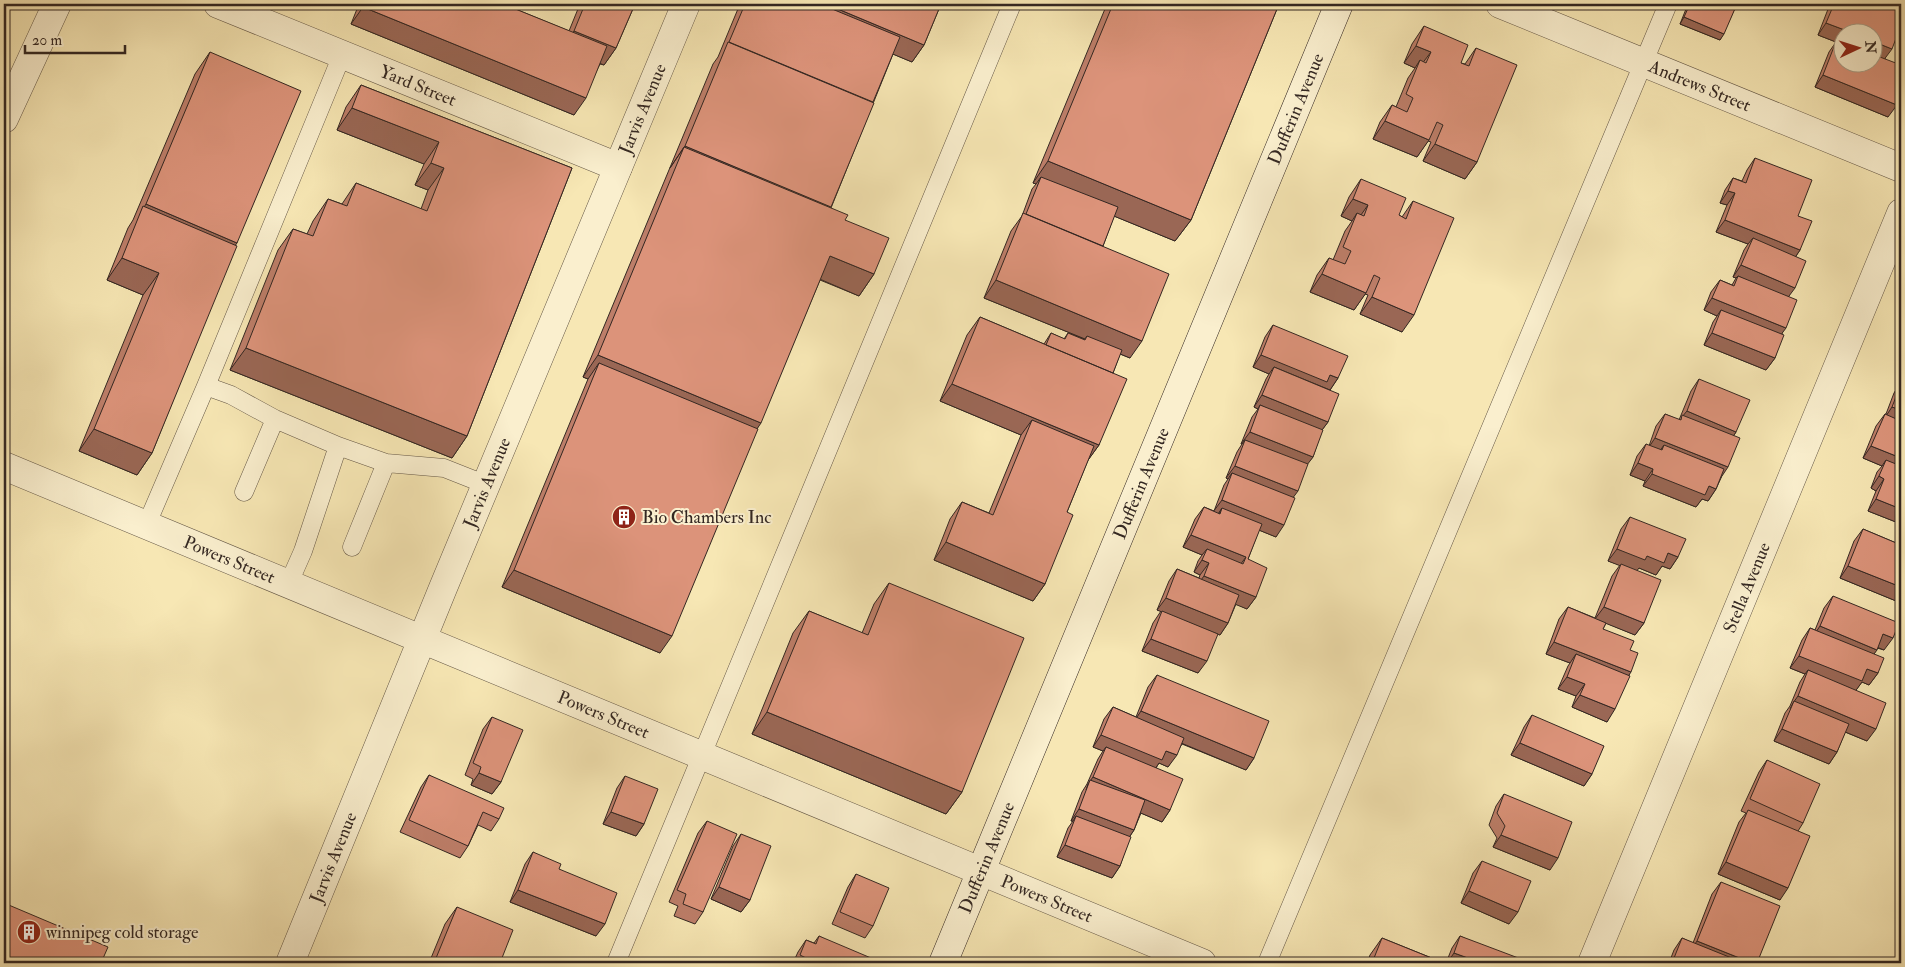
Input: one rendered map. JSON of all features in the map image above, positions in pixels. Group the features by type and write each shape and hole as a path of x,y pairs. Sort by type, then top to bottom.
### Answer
{"street":[{"path":"4,119 57,4"},
{"name":"Yard Street","path":"218,4 618,167"},
{"name":"Jarvis Avenue","path":"290,963 686,4"},
{"name":"Dufferin Avenue","path":"943,963 1339,4"},
{"name":"Andrews Street","path":"1500,4 1901,168"},
{"name":"Stella Avenue","path":"1592,963 1901,213"},
{"name":"Powers Street","path":"4,466 1202,963"}],"lane":[{"path":"616,963 1012,4"},
{"path":"1267,963 1668,4"},
{"path":"146,526 206,386 342,55"},
{"path":"206,386 231,395 276,419 338,446 386,463 444,468 487,485"},
{"path":"244,492 276,419"},
{"path":"288,585 303,551 338,446"},
{"path":"352,547 386,463"}],"building":[{"path":"364,4 503,4 607,46 586,98 363,7"},
{"path":"585,4 635,4 616,48 574,31"},
{"path":"745,4 820,4 900,37 873,102 729,42"},
{"path":"826,4 941,4 924,45"},
{"path":"1113,4 1279,4 1191,220 1048,161"},
{"path":"1690,4 1737,4 1724,34 1684,17"},
{"path":"1834,4 1901,4 1901,25 1892,49 1882,45 1882,22 1832,22 1832,25 1826,23"},
{"path":"1424,26 1468,45 1461,63 1469,66 1476,48 1517,65 1477,162 1435,144 1443,125 1437,122 1429,140 1385,121 1392,105 1407,112 1413,98 1406,94 1420,60 1426,63 1431,52 1416,46"},
{"path":"728,42 874,103 831,207 685,146"},
{"path":"210,52 301,91 237,243 146,204"},
{"path":"1832,52 1832,72 1882,72 1882,58 1901,65 1901,94 1897,105 1823,75"},
{"path":"361,85 572,168 467,436 246,348 293,229 313,236 328,199 347,206 356,183 427,211 444,168 431,163 439,142 352,108"},
{"path":"684,147 848,215 845,220 889,238 874,274 830,256 761,423 598,355"},
{"path":"1755,158 1812,180 1798,216 1812,221 1800,250 1725,220 1735,193 1728,191 1733,178 1746,183"},
{"path":"1041,177 1118,207 1103,246 1026,214"},
{"path":"1361,179 1406,198 1399,215 1406,219 1413,201 1454,218 1414,315 1372,297 1380,278 1374,275 1366,293 1322,274 1329,258 1345,264 1351,251 1343,247 1357,213 1364,216 1368,205 1353,199"},
{"path":"143,206 237,246 152,453 94,429 159,273 122,258"},
{"path":"1023,213 1169,274 1142,341 996,280"},
{"path":"1753,238 1806,261 1795,288 1741,265"},
{"path":"1738,276 1797,300 1786,328 1712,298 1720,280 1734,286"},
{"path":"1721,310 1784,335 1775,358 1712,333"},
{"path":"980,317 1127,379 1099,445 952,384"},
{"path":"1273,325 1348,356 1338,378 1330,375 1327,382 1261,355"},
{"path":"1051,333 1065,339 1068,333 1085,340 1087,336 1122,350 1113,373 1046,345"},
{"name":"Bio Chambers Inc","path":"599,363 758,429 672,636 514,570"},
{"path":"1274,367 1339,394 1328,422 1262,395"},
{"path":"1699,379 1750,400 1736,432 1687,411"},
{"path":"1901,384 1901,410 1892,407"},
{"path":"1260,405 1323,430 1313,457 1250,432"},
{"path":"1665,414 1681,420 1682,415 1740,438 1728,467 1655,438"},
{"path":"1885,414 1901,421 1901,458 1871,446"},
{"path":"1032,420 1094,446 1067,512 1073,515 1045,584 946,542 962,502 993,515"},
{"path":"1245,440 1308,464 1298,491 1235,466"},
{"path":"1646,444 1662,450 1664,445 1724,469 1716,489 1709,486 1705,495 1652,474 1653,469 1638,463"},
{"path":"1886,460 1901,466 1901,509 1876,499 1884,479 1879,476"},
{"path":"1232,473 1295,498 1284,525 1222,500"},
{"path":"1204,507 1220,514 1222,508 1262,524 1248,559 1267,568 1256,597 1204,576 1209,563 1202,560 1207,549 1243,564 1246,557 1191,535"},
{"path":"1630,517 1686,539 1678,557 1668,553 1664,563 1647,556 1645,560 1617,549"},
{"path":"1863,529 1901,545 1901,587 1848,566"},
{"path":"1621,564 1661,580 1644,623 1604,607"},
{"path":"1177,569 1239,595 1228,623 1166,598"},
{"path":"889,583 1024,638 962,792 767,712 809,611 868,635"},
{"path":"1833,596 1899,623 1893,638 1883,634 1877,650 1820,626"},
{"path":"1568,607 1606,623 1603,629 1634,641 1630,650 1638,653 1631,672 1554,642"},
{"path":"1162,611 1218,634 1207,661 1151,639"},
{"path":"1810,628 1884,658 1878,673 1867,669 1862,681 1799,656"},
{"path":"1576,654 1630,676 1615,709 1580,695 1585,684 1567,677"},
{"path":"1808,670 1886,703 1876,729 1798,696"},
{"path":"1157,675 1269,721 1254,758 1141,711"},
{"path":"1794,701 1849,724 1837,752 1782,729"},
{"path":"1113,707 1184,738 1177,755 1166,751 1162,760 1101,735"},
{"path":"1532,715 1604,746 1592,774 1520,743"},
{"path":"492,717 523,730 501,782 479,773 481,767 473,763"},
{"path":"1106,747 1183,779 1170,810 1093,777"},
{"path":"1767,760 1820,784 1803,823 1750,799"},
{"path":"429,775 504,808 499,819 483,812 468,846 409,820"},
{"path":"625,776 658,789 644,824 611,812"},
{"path":"1090,780 1145,800 1134,830 1079,809"},
{"path":"1504,794 1572,822 1558,858 1501,835 1505,826 1497,813"},
{"path":"1748,810 1810,836 1788,888 1726,862"},
{"path":"1076,816 1131,837 1120,866 1065,845"},
{"path":"707,821 737,834 703,912 683,904 686,894 677,890"},
{"path":"741,834 771,846 750,900 719,887"},
{"path":"533,852 561,864 559,869 617,893 605,924 518,890"},
{"path":"1482,861 1531,881 1518,912 1469,891"},
{"path":"856,874 889,888 873,926 840,912"},
{"path":"1721,882 1780,906 1757,963 1752,963 1697,941"},
{"name":"winnipeg cold storage","path":"4,903 108,947 101,963 4,963"},
{"path":"457,907 513,930 500,963 434,963"},
{"path":"819,936 871,958 869,963 806,963 808,959 800,955 806,940 816,944"},
{"path":"1460,936 1521,959 1519,963 1466,963 1468,958 1454,953"},
{"path":"1382,938 1444,963 1372,963"},
{"path":"1682,938 1744,963 1672,963"}],"place":[{"name":"Bio Chambers Inc","path":"624,517"},
{"name":"winnipeg cold storage","path":"29,932"}]}
